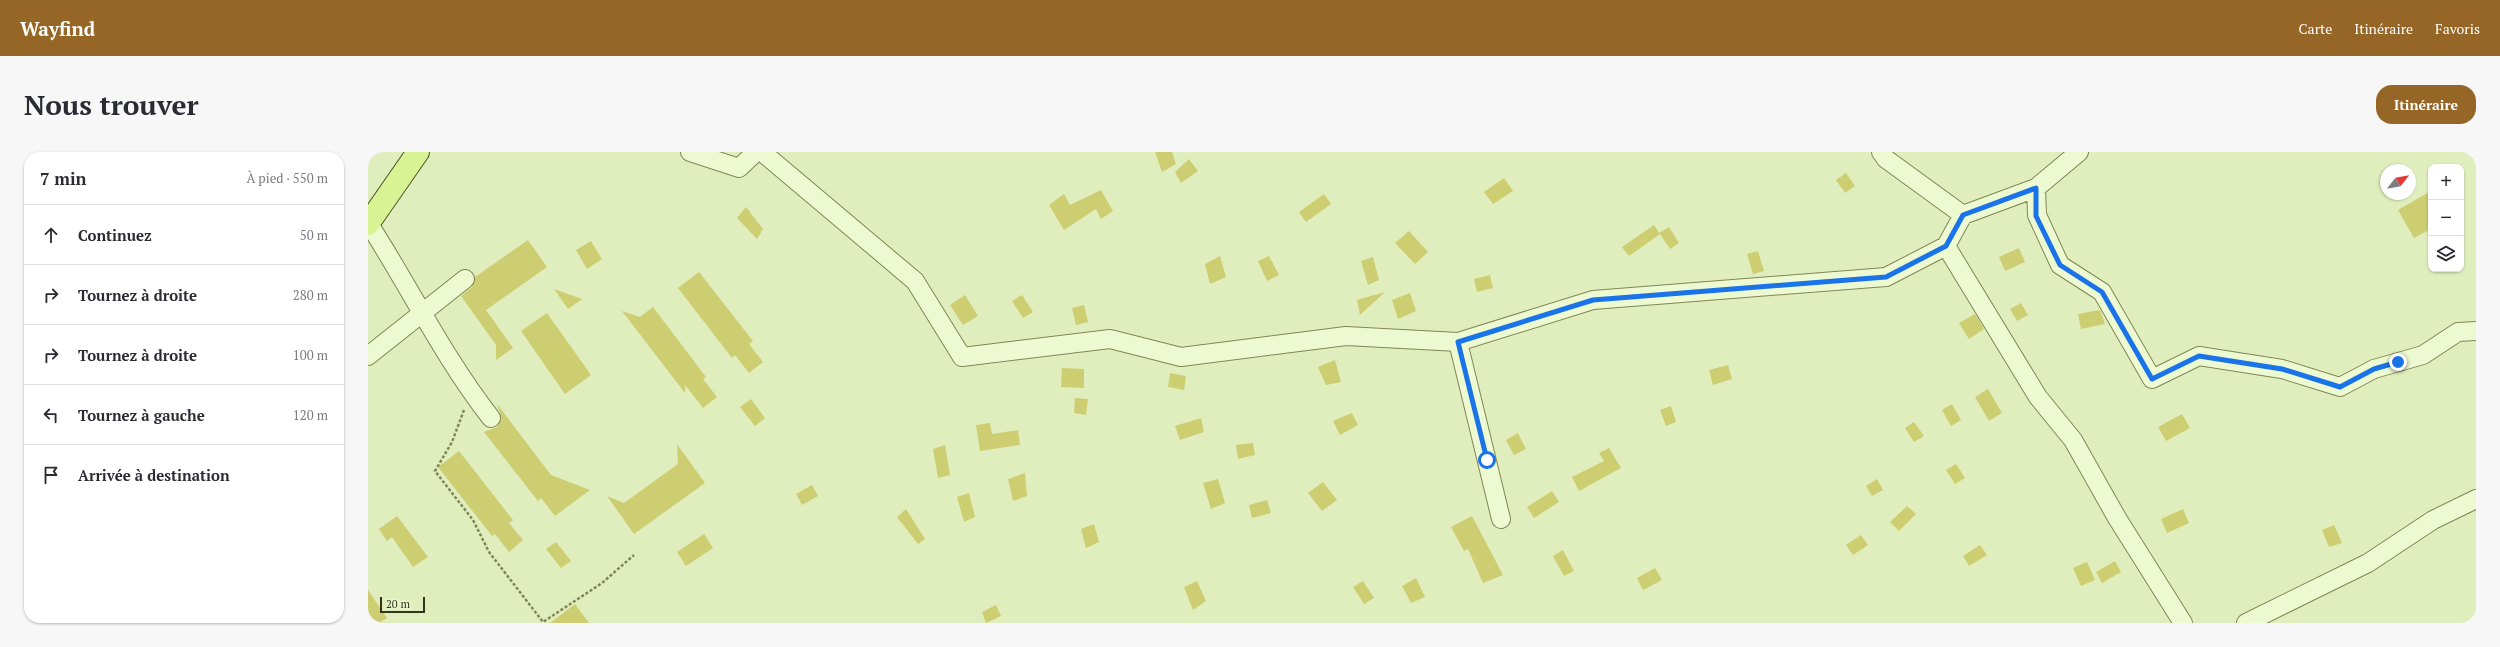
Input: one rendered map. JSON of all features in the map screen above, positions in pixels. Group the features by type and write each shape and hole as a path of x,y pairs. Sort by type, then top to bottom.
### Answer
{"main road":[{"path":"368,224 418,152"}],"street":[{"path":"690,152 739,168 756,152"},
{"path":"762,152 915,282 962,357 1110,339 1181,357 1346,336 1458,342 1593,300 1886,277 1946,246 1963,215 2036,188 2079,152"},
{"path":"1881,152 1886,159 1963,215"},
{"path":"2036,188 2036,216 2060,265 2102,292 2152,379 2199,356 2282,369 2340,387 2374,369 2423,355 2458,332 2476,331"},
{"path":"368,224 465,386 491,418"},
{"path":"1946,246 2038,397 2073,440 2117,518 2183,623"},
{"path":"368,356 465,279"},
{"path":"1458,342 1501,519"},
{"path":"2246,623 2368,563 2434,520 2476,499"}],"path":[{"path":"465,386 466,400 463,418 435,470 473,520 489,552 543,622 602,583 634,555"}],"building":[{"path":"1155,152 1172,152 1176,164 1162,172"},
{"path":"1189,159 1198,171 1181,183 1175,172"},
{"path":"1846,173 1855,186 1845,193 1836,180"},
{"path":"1504,178 1513,191 1493,204 1484,192"},
{"path":"1101,190 1113,211 1101,219 1096,209 1064,230 1049,205 1064,194 1070,205"},
{"path":"2428,193 2428,231 2414,238 2398,210"},
{"path":"1324,194 1331,204 1306,222 1299,212"},
{"path":"746,207 763,229 757,239 737,218"},
{"path":"1654,225 1659,233 1669,227 1679,243 1670,249 1660,234 1629,256 1622,247"},
{"path":"1409,231 1428,252 1415,264 1395,243"},
{"path":"528,240 547,267 486,310 513,348 496,360 496,345 461,296 472,287 475,277"},
{"path":"591,241 602,259 587,269 576,250"},
{"path":"2019,248 2025,262 2005,271 1999,257"},
{"path":"1758,251 1764,271 1753,274 1747,254"},
{"path":"1220,256 1226,277 1210,284 1205,264"},
{"path":"1269,256 1279,275 1267,281 1258,261"},
{"path":"1373,257 1379,280 1368,285 1361,261"},
{"path":"699,272 753,341 749,344 763,362 749,373 735,355 732,358 678,288"},
{"path":"1490,275 1493,288 1477,292 1474,279"},
{"path":"554,289 582,299 568,309"},
{"path":"1385,292 1360,315 1357,300"},
{"path":"1410,293 1416,311 1398,319 1392,300"},
{"path":"965,295 978,316 963,325 950,305"},
{"path":"1022,295 1033,312 1023,318 1012,301"},
{"path":"2021,303 2028,315 2017,321 2010,309"},
{"path":"1084,305 1088,322 1076,325 1072,308"},
{"path":"653,307 706,377 703,379 717,397 703,408 685,385 685,393 622,311 640,317"},
{"path":"2100,310 2105,324 2081,329 2078,314"},
{"path":"547,313 591,375 565,394 521,331"},
{"path":"1975,314 1984,329 1969,339 1959,323"},
{"path":"1335,360 1341,382 1326,385 1318,367"},
{"path":"1728,365 1732,379 1713,385 1709,370"},
{"path":"1062,368 1084,369 1084,388 1061,387"},
{"path":"1170,373 1186,376 1184,390 1168,387"},
{"path":"1988,389 2002,413 1989,421 1975,397"},
{"path":"1075,398 1088,399 1086,415 1074,413"},
{"path":"751,399 765,418 755,426 740,407"},
{"path":"497,404 551,475 590,490 555,516 541,498 538,501 484,432 497,427 500,422 501,416"},
{"path":"1952,404 1961,420 1951,426 1942,410"},
{"path":"1671,406 1676,422 1666,426 1660,410"},
{"path":"1352,413 1358,425 1340,435 1333,421"},
{"path":"2182,414 2190,428 2166,441 2158,427"},
{"path":"1201,418 1204,432 1180,440 1175,426"},
{"path":"1914,422 1924,436 1914,442 1905,428"},
{"path":"990,423 992,434 1018,430 1020,445 980,451 976,425"},
{"path":"1518,433 1526,449 1514,455 1506,440"},
{"path":"1253,443 1255,455 1238,459 1236,445"},
{"path":"677,444 705,483 634,534 607,496 624,503 678,464"},
{"path":"945,445 950,475 938,478 933,449"},
{"path":"1609,448 1621,468 1579,491 1572,477 1604,461 1599,453"},
{"path":"459,451 513,520 509,523 523,540 509,552 495,534 492,536 438,467"},
{"path":"1956,464 1965,478 1955,484 1946,470"},
{"path":"1025,473 1027,496 1013,501 1008,479"},
{"path":"1218,479 1225,503 1211,509 1203,483"},
{"path":"1877,479 1883,490 1872,496 1866,486"},
{"path":"1323,482 1337,500 1322,511 1308,493"},
{"path":"812,485 818,496 802,505 796,494"},
{"path":"1552,491 1559,502 1534,518 1527,507"},
{"path":"969,493 975,517 964,522 957,497"},
{"path":"1267,500 1271,513 1252,518 1249,505"},
{"path":"1907,506 1916,514 1899,531 1890,522"},
{"path":"906,509 925,539 918,544 897,517"},
{"path":"2183,509 2189,523 2167,533 2161,519"},
{"path":"397,516 428,557 413,567 392,537 387,541 379,529"},
{"path":"1472,516 1503,575 1483,583 1468,549 1464,551 1451,527"},
{"path":"1094,524 1099,542 1086,548 1081,529"},
{"path":"2334,525 2342,543 2329,547 2322,530"},
{"path":"704,534 713,548 686,566 677,552"},
{"path":"1861,535 1868,545 1853,555 1846,545"},
{"path":"556,542 571,561 561,568 546,549"},
{"path":"1980,545 1987,555 1969,566 1963,556"},
{"path":"1563,550 1574,571 1564,576 1553,556"},
{"path":"2115,561 2121,572 2102,583 2096,572"},
{"path":"2087,562 2095,580 2081,586 2073,568"},
{"path":"1655,568 1662,580 1643,590 1637,578"},
{"path":"1416,578 1425,597 1411,603 1402,586"},
{"path":"1197,581 1206,601 1193,610 1184,587"},
{"path":"1363,581 1374,598 1364,604 1353,587"},
{"path":"368,590 387,618 379,623 368,623"},
{"path":"575,604 589,623 550,623"},
{"path":"996,605 1001,616 986,623 982,612"}],"route":[{"path":"1487,460 1458,342 1593,300 1886,277 1946,246 1963,215 2036,188 2036,216 2060,265 2102,292 2152,379 2199,356 2282,369 2340,387 2374,369 2398,362"}]}
